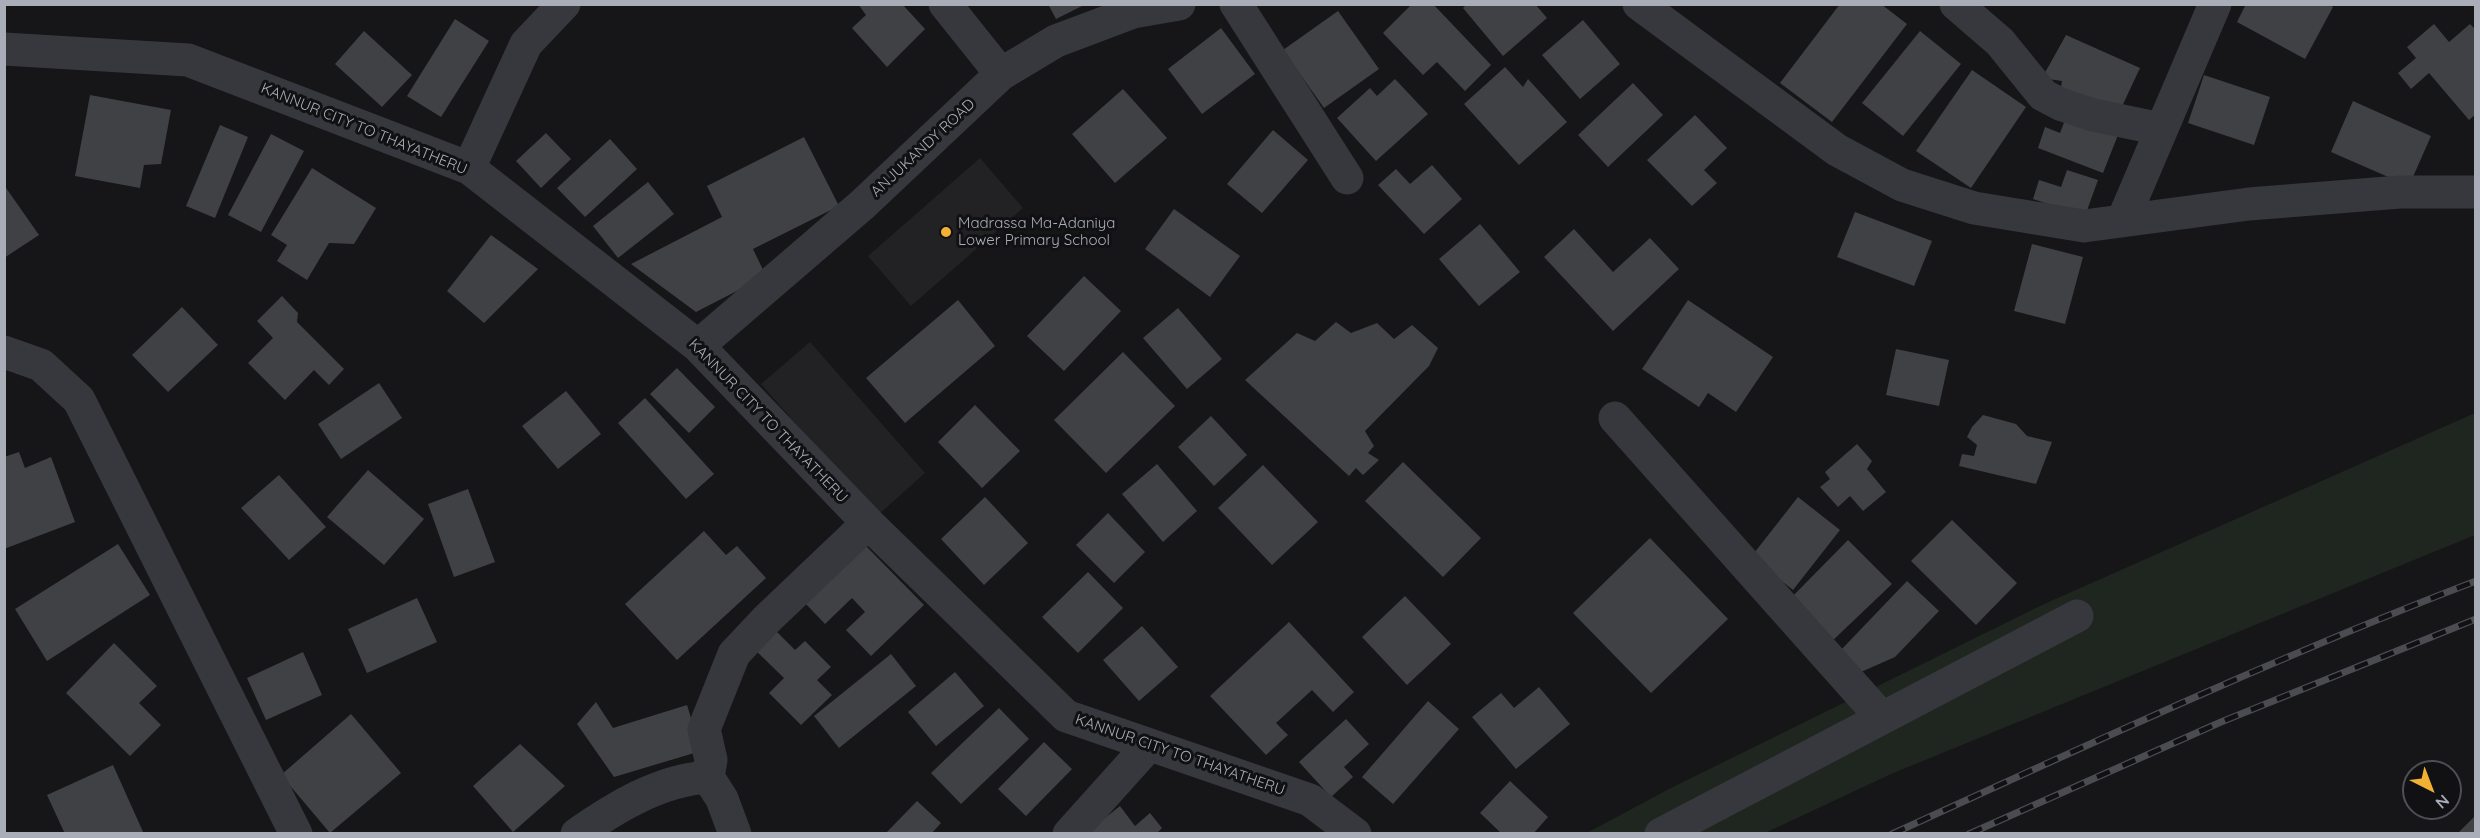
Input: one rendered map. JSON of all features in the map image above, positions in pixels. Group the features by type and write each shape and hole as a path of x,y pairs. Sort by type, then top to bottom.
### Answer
{"street":[{"path":"469,168 526,44 564,4"},
{"path":"945,4 1001,74"},
{"name":"ANJUKANDY ROAD","path":"698,346 862,205 1001,74 1056,41 1134,12 1179,4"},
{"path":"1236,4 1347,178"},
{"path":"1639,4 1837,150 1902,185 1985,210 2084,226 2249,204 2377,193 2475,192"},
{"path":"1956,4 2000,42 2043,95 2060,104 2093,115 2161,129"},
{"path":"2123,220 2215,4"},
{"name":"KANNUR CITY TO THAYATHERU","path":"4,49 188,60 469,168 698,346 868,523 1066,716 1310,800 1355,834"},
{"path":"4,352 41,365 79,400 296,834"},
{"path":"1615,418 1882,718"},
{"path":"735,834 722,799 708,777 711,760 704,729 734,654 766,620 868,523"},
{"path":"1661,834 2077,616"},
{"path":"1069,834 1149,745"},
{"path":"577,834 610,811 656,790 686,778 708,777"}],"shaded area":[{"name":"Madrassa Ma-Adaniya Lower Primary School","path":"980,158 1023,208 911,306 868,256"},
{"path":"810,342 925,473 877,516 761,384"},
{"path":"2475,413 2475,535 1891,774 1765,833 1585,834 1669,789 2042,605"}],"building":[{"path":"858,4 902,4 925,29 887,67 852,28 866,15"},
{"path":"1048,4 1086,4 1056,19"},
{"path":"1412,4 1433,4 1491,65 1465,91 1437,62 1423,75 1383,33"},
{"path":"1467,4 1535,4 1547,18 1503,56 1463,8"},
{"path":"1840,4 1881,4 1907,24 1832,122 1780,83"},
{"path":"2246,4 2328,4 2333,7 2305,59 2237,22"},
{"path":"1338,11 1379,69 1324,108 1283,50"},
{"path":"455,19 489,41 441,117 407,96"},
{"path":"1583,20 1620,64 1580,99 1542,55"},
{"path":"2434,24 2449,42 2470,24 2476,30 2476,114 2469,120 2429,73 2411,89 2398,73 2416,58 2407,47"},
{"path":"1221,28 1255,74 1202,114 1168,69"},
{"path":"364,31 412,75 382,107 335,64"},
{"path":"1920,31 1961,64 1903,136 1862,103"},
{"path":"2066,35 2140,68 2118,115 2060,93 2062,81 2042,78"},
{"path":"1505,67 1523,87 1528,79 1567,122 1519,165 1464,104"},
{"path":"1972,70 2026,107 1971,188 1916,151"},
{"path":"2204,75 2270,97 2254,145 2188,123"},
{"path":"1395,79 1428,114 1376,161 1337,118 1370,88 1377,96"},
{"path":"1633,83 1663,115 1608,167 1578,135"},
{"path":"1123,89 1167,138 1115,183 1072,134"},
{"path":"90,95 171,110 161,164 144,165 140,188 75,176"},
{"path":"2353,101 2431,136 2409,186 2331,152"},
{"path":"1695,115 1727,148 1704,170 1717,183 1692,206 1647,160"},
{"path":"2067,115 2118,135 2103,173 2038,148 2045,127 2060,133"},
{"path":"220,125 248,137 215,218 186,206"},
{"path":"1273,130 1308,160 1262,213 1227,184"},
{"path":"546,133 571,159 541,188 516,161"},
{"path":"271,134 304,151 261,232 228,215"},
{"path":"804,137 839,206 753,249 766,276 696,312 631,264 722,217 707,186"},
{"path":"610,139 637,169 585,217 557,188"},
{"path":"1432,165 1462,199 1424,234 1378,185 1396,169 1410,184"},
{"path":"312,168 376,208 354,244 329,243 307,280 277,261 287,245 271,235"},
{"path":"2067,170 2098,180 2085,216 2033,199 2039,180 2061,187"},
{"path":"648,182 674,214 618,258 593,226"},
{"path":"4,185 39,235 4,258"},
{"path":"1174,209 1240,256 1210,297 1145,249"},
{"path":"1855,212 1932,241 1914,286 1837,257"},
{"path":"1480,224 1520,272 1479,306 1439,259"},
{"path":"1574,229 1613,272 1650,238 1679,269 1613,331 1544,257"},
{"path":"491,235 538,269 484,323 447,291"},
{"path":"2032,244 2083,257 2065,324 2014,311"},
{"path":"1084,276 1121,311 1064,371 1027,336"},
{"path":"282,296 298,313 297,322 344,369 329,385 314,370 285,400 248,363 273,338 257,321"},
{"path":"958,300 995,346 905,423 866,378"},
{"path":"1688,300 1773,357 1736,412 1708,393 1699,407 1642,369"},
{"path":"182,307 218,345 168,392 132,355"},
{"path":"1178,308 1222,359 1187,389 1143,338"},
{"path":"1336,322 1351,333 1377,323 1394,339 1412,325 1438,348 1429,366 1365,431 1374,446 1368,453 1379,460 1363,475 1356,468 1349,476 1245,380 1297,333 1315,341"},
{"path":"1896,349 1949,360 1939,406 1886,395"},
{"path":"1123,352 1175,406 1106,473 1054,420"},
{"path":"677,368 715,407 689,433 650,394"},
{"path":"379,383 402,418 341,459 318,424"},
{"path":"566,391 601,434 558,469 522,426"},
{"path":"645,398 714,474 686,499 618,423"},
{"path":"975,405 1020,451 982,488 938,442"},
{"path":"1983,415 2016,424 2027,436 2052,442 2036,484 1959,466 1962,454 1974,456 1977,445 1967,437 1972,427"},
{"path":"1211,416 1247,455 1214,486 1178,447"},
{"path":"1857,444 1872,461 1867,469 1886,492 1863,511 1850,496 1838,507 1820,487 1830,479 1825,472"},
{"path":"19,452 25,468 51,457 75,522 4,549 4,457"},
{"path":"1403,462 1481,538 1443,577 1365,501"},
{"path":"1157,464 1197,511 1163,542 1122,494"},
{"path":"1263,465 1318,522 1272,565 1218,508"},
{"path":"368,470 424,519 384,565 327,517"},
{"path":"279,475 326,527 289,560 241,508"},
{"path":"468,489 495,562 454,577 428,504"},
{"path":"985,497 1028,543 984,585 941,539"},
{"path":"1798,497 1840,530 1793,590 1751,557"},
{"path":"1108,513 1145,552 1114,583 1076,545"},
{"path":"1952,520 2017,583 1976,625 1911,561"},
{"path":"704,531 726,555 737,546 766,578 677,660 625,604"},
{"path":"1650,538 1728,619 1651,693 1573,613"},
{"path":"1848,540 1892,584 1829,644 1788,601"},
{"path":"118,544 150,595 47,661 15,609"},
{"path":"865,545 924,605 871,656 846,630 865,612 852,598 825,624 805,603"},
{"path":"1088,572 1123,608 1078,653 1042,617"},
{"path":"1907,581 1939,611 1895,657 1861,672 1840,651"},
{"path":"1405,596 1451,644 1407,685 1362,637"},
{"path":"417,598 437,642 367,673 348,629"},
{"path":"1289,622 1354,692 1333,712 1312,690 1276,723 1288,735 1266,755 1210,696"},
{"path":"770,625 795,650 805,641 831,667 817,680 832,695 801,725 769,693 784,678 750,645"},
{"path":"1142,626 1178,667 1139,701 1103,660"},
{"path":"114,643 157,686 139,703 161,725 130,756 66,693"},
{"path":"303,652 322,695 266,720 247,678"},
{"path":"891,654 916,686 839,748 814,716"},
{"path":"955,672 984,706 936,746 908,712"},
{"path":"1539,687 1570,724 1516,769 1472,717 1501,693 1514,708"},
{"path":"1428,701 1459,729 1393,804 1362,777"},
{"path":"596,702 613,728 687,705 701,751 614,777 577,724"},
{"path":"999,708 1029,739 961,804 931,773"},
{"path":"351,714 401,773 330,833 281,775"},
{"path":"1346,719 1369,744 1344,767 1353,777 1331,797 1299,762"},
{"path":"1044,742 1072,769 1026,816 998,789"},
{"path":"520,744 565,786 513,832 473,786"},
{"path":"113,765 144,834 65,834 47,795"},
{"path":"1510,781 1548,817 1533,834 1502,834 1480,813"},
{"path":"917,801 941,823 931,834 889,834 887,832"},
{"path":"1120,806 1135,826 1150,813 1162,828 1156,834 1085,834"},
{"path":"2476,815 2476,834 2457,834"}],"railway":[{"path":"1892,834 2255,671 2476,581"},
{"path":"1969,834 2221,722 2476,619"}],"place":[{"name":"Madrassa Ma-Adaniya Lower Primary School","path":"946,232"}]}
